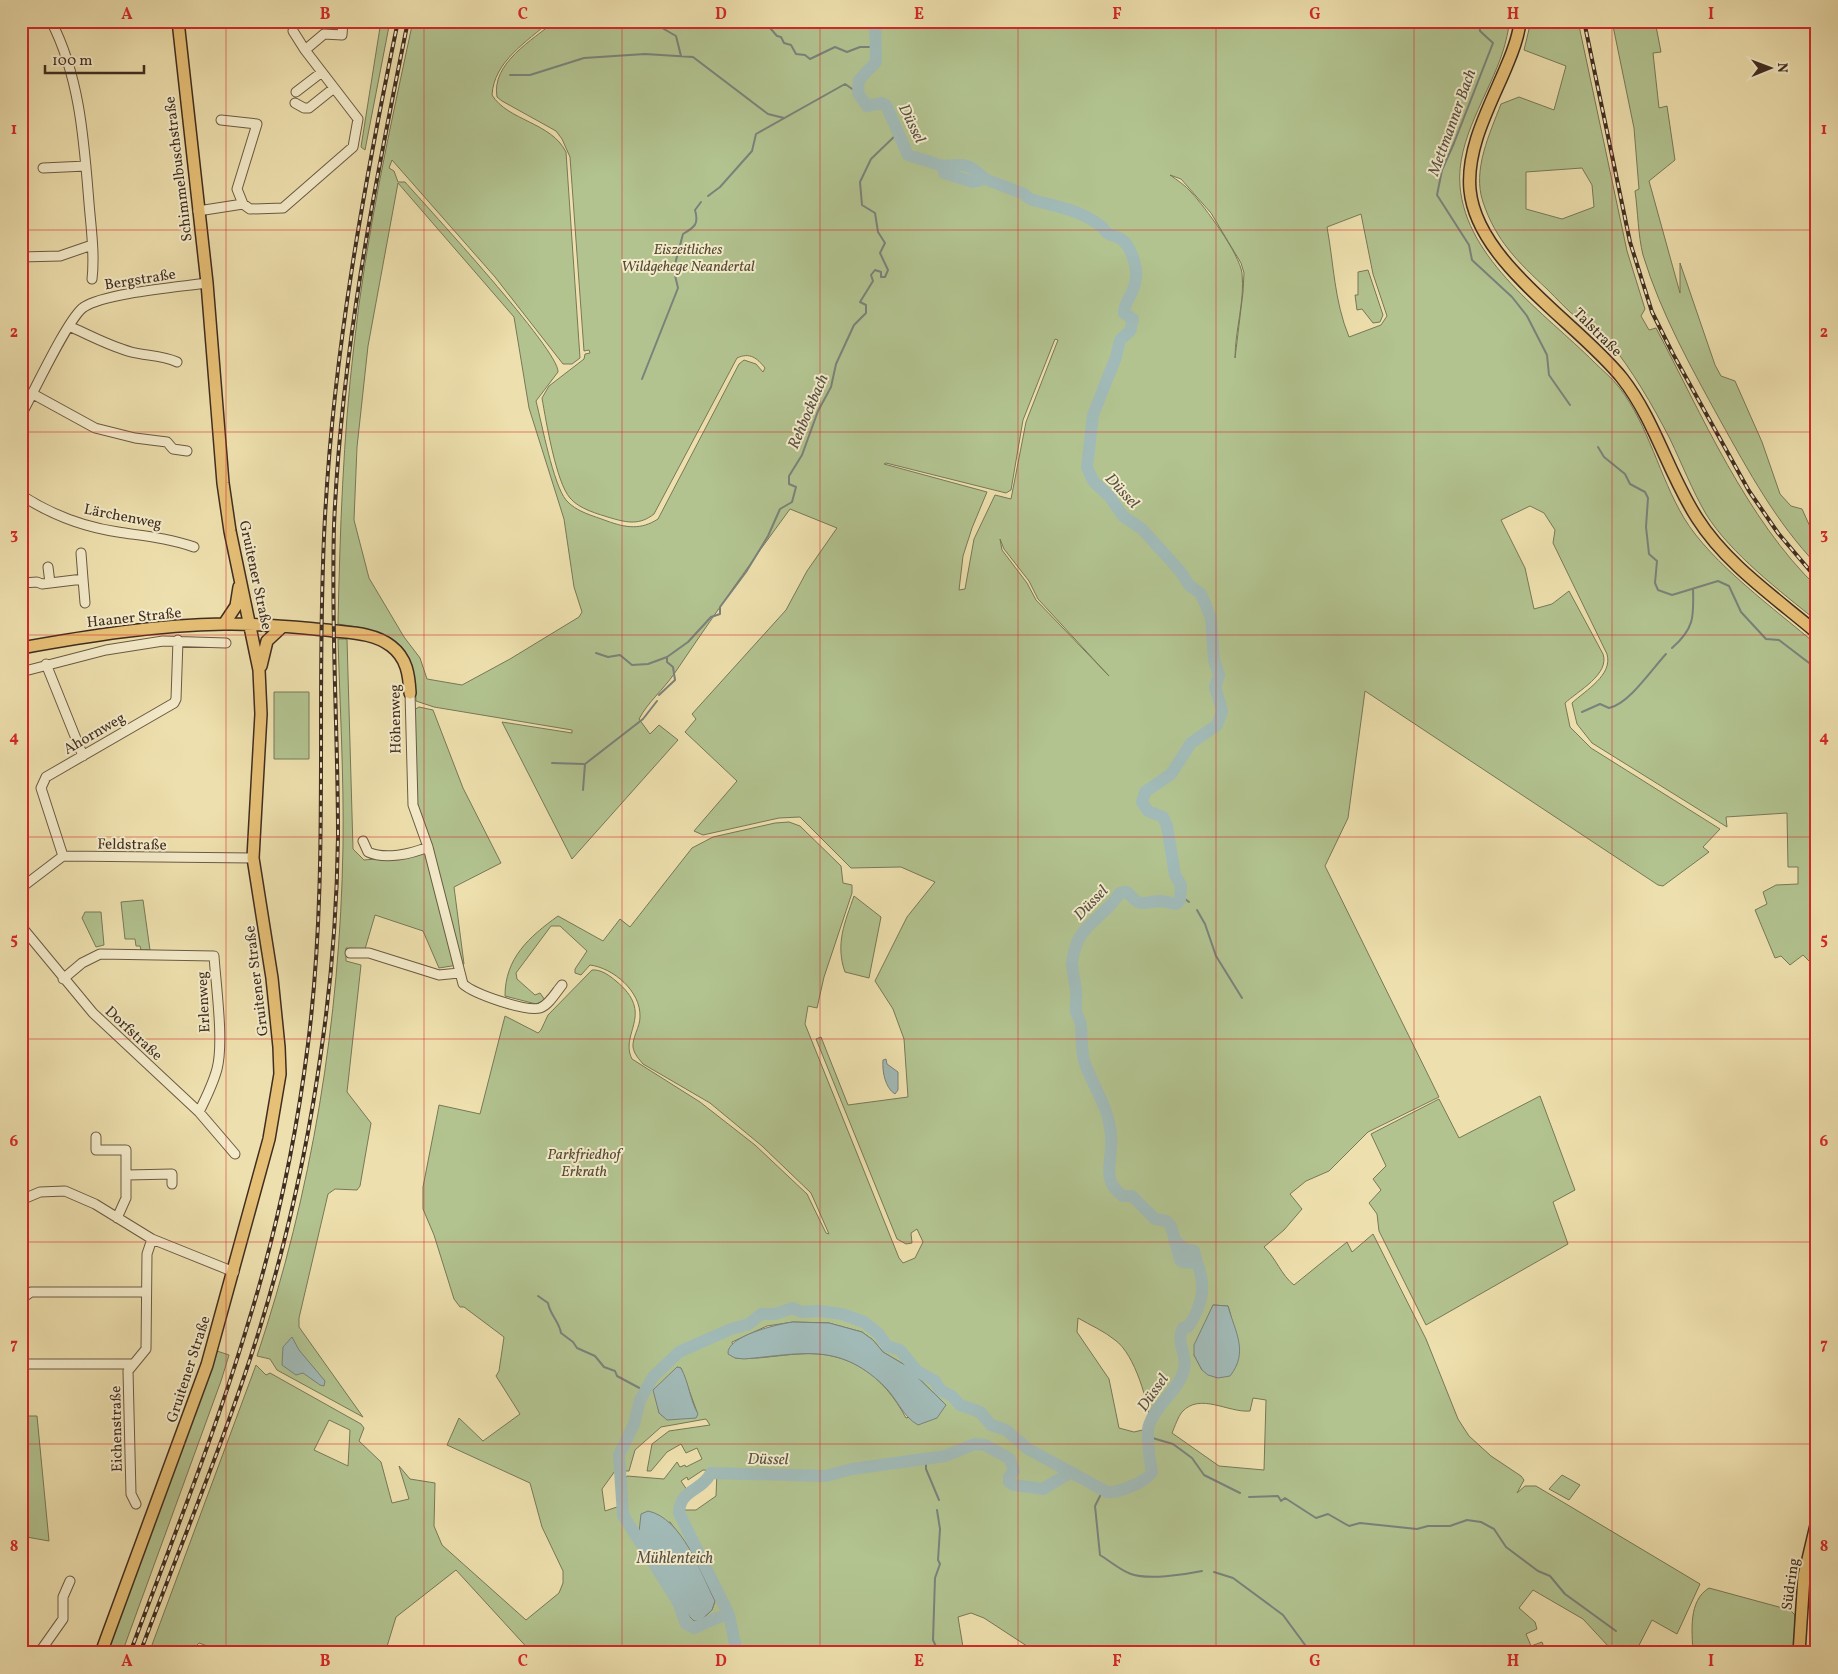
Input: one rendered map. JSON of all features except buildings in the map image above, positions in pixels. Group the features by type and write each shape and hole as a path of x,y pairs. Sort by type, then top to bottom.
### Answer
{"main road":[{"name":"Schimmelbuschstraße","path":"178,21 207,283"},
{"name":"Talstraße","path":"1520,21 1515,44 1472,154 1470,192 1474,209 1485,235 1512,268 1596,349 1622,378 1652,426 1686,499 1708,533 1754,579 1817,632"},
{"name":"Gruitener Straße","path":"101,1653 197,1395 234,1272 269,1140 280,1074 272,978 253,858 261,714 259,670 251,625 240,581 223,483 207,283"},
{"path":"224,624 236,606 240,581"},
{"name":"Haaner Straße","path":"21,648 112,634 224,624 251,625"},
{"name":"Höhenweg","path":"251,625 349,633 382,640 392,647 407,666 410,693"},
{"path":"259,670 268,640 282,627"},
{"name":"Südring","path":"1799,1653 1800,1612 1804,1576 1817,1521"}],"street":[{"path":"51,21 67,56 75,86 86,166 92,244 92,279"},
{"path":"306,50 324,34 342,35 343,21"},
{"path":"222,120 257,124 237,189 242,204 250,209 283,208 353,147 358,119 293,31"},
{"path":"296,92 322,72"},
{"path":"295,103 304,108 309,108 334,88"},
{"path":"42,168 86,166"},
{"path":"198,211 242,204"},
{"path":"21,257 60,256 92,244"},
{"name":"Bergstraße","path":"21,415 69,326 83,307 100,299 207,283"},
{"path":"69,326 132,352 168,357 178,362"},
{"path":"33,394 95,428 135,438 167,442 173,449 187,451"},
{"name":"Lärchenweg","path":"21,495 52,513 78,523 116,532 173,539 194,546"},
{"path":"81,553 85,603"},
{"path":"48,567 50,583"},
{"path":"21,586 24,583 30,582 50,583 83,579"},
{"path":"21,672 106,650 178,640 226,643"},
{"name":"Ahornweg","path":"63,856 41,788 42,783 46,777 174,703 176,699 178,640"},
{"path":"46,664 83,756"},
{"name":"Höhenweg","path":"410,693 413,805 428,847 459,973 465,987 510,1004 529,1008 544,1006 562,985"},
{"path":"363,841 368,852 376,855 412,853 428,847"},
{"path":"21,888 63,856"},
{"name":"Feldstraße","path":"63,856 253,858"},
{"name":"Dorfstraße","path":"21,926 63,979 127,1047 199,1112 235,1154"},
{"path":"350,952 369,953 439,975 459,973"},
{"name":"Erlenweg","path":"63,979 82,963 100,954 214,956 219,1044 218,1067 210,1090 199,1112"},
{"path":"96,1137 96,1150 126,1150 126,1198 117,1218"},
{"path":"127,1175 172,1174 172,1184"},
{"path":"21,1200 40,1192 65,1190 79,1196 152,1239 234,1272"},
{"name":"Eichenstraße","path":"136,1504 130,1494 128,1371 146,1349 147,1254 152,1239"},
{"path":"21,1299 31,1292 146,1292"},
{"path":"21,1364 132,1364"},
{"path":"38,1653 63,1619 63,1597 70,1582"}],"green space":[{"path":"381,21 390,21 365,150 361,147"},
{"path":"413,21 550,21 505,62 494,83 492,95 508,111 550,134 566,152 580,358 572,364 563,364 495,277 392,160 389,168 394,171 398,182 405,182 491,278 553,359 558,372 536,401 552,468 566,500 575,508 585,513 633,527 646,525 658,519 739,364 744,360 756,364 763,372 765,368 753,357 742,356 737,358 654,514 649,518 634,522 617,520 584,508 570,498 560,479 556,465 542,398 549,386 584,359 585,354 590,353 589,350 584,351 570,157 556,131 497,97 500,73 507,63 525,44 555,21 1510,21 1497,68 1468,134 1463,151 1460,186 1466,213 1477,238 1492,262 1511,284 1619,387 1638,418 1675,502 1696,535 1727,569 1817,645 1817,969 1803,955 1790,965 1781,956 1775,958 1755,910 1767,904 1763,892 1776,885 1798,884 1798,867 1788,867 1787,813 1726,817 1727,827 1592,743 1577,724 1572,703 1597,682 1602,675 1608,662 1607,654 1553,543 1555,530 1544,513 1530,506 1501,520 1525,568 1534,609 1552,604 1569,591 1603,654 1602,668 1597,675 1565,703 1570,727 1591,748 1720,829 1703,847 1709,852 1663,886 1658,885 1365,691 1348,818 1325,866 1439,1097 1368,1132 1329,1171 1306,1181 1290,1194 1302,1209 1284,1230 1264,1247 1294,1285 1347,1242 1352,1252 1373,1234 1426,1339 1458,1419 1469,1436 1491,1456 1521,1476 1524,1480 1517,1493 1525,1486 1536,1486 1700,1584 1677,1634 1652,1620 1635,1653 1609,1647 1583,1619 1533,1590 1519,1608 1535,1622 1537,1629 1526,1634 1531,1646 1542,1642 1546,1653 1033,1653 1033,1650 984,1618 971,1613 958,1617 964,1653 532,1653 456,1570 396,1617 385,1653 227,1653 199,1643 189,1653 149,1653 256,1365 266,1375 270,1373 361,1424 364,1428 359,1441 381,1462 392,1503 409,1499 399,1466 410,1479 435,1483 434,1526 442,1545 526,1620 559,1593 563,1583 563,1571 542,1527 530,1483 447,1445 459,1418 483,1441 520,1414 496,1376 499,1371 504,1337 464,1307 460,1307 454,1299 434,1235 423,1209 423,1187 439,1105 480,1114 505,1016 538,1033 548,1015 592,970 608,975 628,993 634,1003 634,1023 629,1050 632,1059 700,1102 755,1145 807,1194 826,1233 829,1234 811,1193 762,1146 710,1103 643,1064 633,1047 640,1017 636,998 624,982 599,967 590,965 581,975 575,973 575,969 587,951 560,926 551,926 516,973 517,979 535,995 540,993 545,1000 536,1004 505,996 509,970 514,960 537,932 558,916 603,941 620,919 630,927 692,848 713,837 775,823 789,822 800,826 841,866 843,883 852,885 852,893 824,977 817,1008 808,1006 805,1024 899,1258 903,1263 915,1258 923,1242 917,1229 911,1233 912,1243 906,1244 897,1239 816,1039 821,1037 848,1105 908,1097 904,1039 893,1009 875,981 907,917 935,882 901,867 851,868 800,817 779,818 703,835 694,831 737,781 685,732 696,719 692,714 786,610 807,571 837,528 790,509 674,674 639,719 650,734 659,725 678,740 572,859 502,722 572,733 572,730 434,707 416,701 415,681 411,665 406,652 398,643 374,631 338,624 347,415 359,304 387,142","holes":["1170,175 1181,179 1211,213 1241,263 1244,273 1243,292 1235,358 1243,284 1240,264 1221,231 1184,185","398,183 514,317 529,408 564,519 574,587 582,612 579,617 510,659 462,685 427,679 420,658 404,637 369,578 354,520 357,447 368,346","1361,214 1373,274 1387,316 1381,325 1349,337 1340,310 1327,227","1055,339 1058,340 1026,422 1011,499 995,495 974,539 965,589 959,590 963,556 987,492 884,464 1006,493 1011,490 1023,420","1000,539 1004,549 1029,581 1038,599 1109,676 1036,600 1027,583 1002,550","1213,1305 1228,1306 1231,1316 1202,1370 1194,1355","1078,1318 1115,1340 1129,1356 1140,1380 1151,1428 1134,1432 1119,1428 1109,1379 1077,1332","793,1322 829,1323 862,1332 873,1340 883,1352 905,1365 946,1405 906,1418 887,1389 875,1378 863,1368 834,1356 799,1354 735,1358 732,1342 767,1326","677,1367 681,1368 697,1412 664,1417 659,1413 657,1400","1253,1398 1266,1400 1264,1470 1219,1466 1172,1433 1182,1412 1189,1406 1206,1403 1250,1411","706,1419 710,1425 669,1431 652,1444 647,1471 651,1471 667,1452 681,1444 686,1453 697,1448 702,1459 686,1467 685,1465 680,1467 677,1462 664,1479 627,1476 624,1480 617,1480 620,1506 605,1511 602,1489 615,1471 629,1471 635,1450 661,1427","329,1420 350,1430 348,1466 314,1450","703,1470 717,1471 716,1496 696,1510 677,1510 679,1501 687,1490 681,1481 687,1477 688,1480","670,1522 688,1547 715,1601 712,1610 700,1621 639,1532"]},
{"path":"1531,21 1578,21 1627,251 1645,309 1641,316 1649,330 1656,328 1708,430 1747,498 1792,560 1817,587 1817,621 1757,571 1716,529 1701,505 1656,413 1617,351 1605,337 1573,315 1527,270 1501,240 1494,228 1483,202 1480,190 1480,177 1484,152 1501,104 1519,97 1554,110 1566,66 1524,50","holes":["1582,168 1592,185 1594,207 1562,219 1526,209 1526,172"]},
{"path":"1612,21 1655,21 1661,52 1653,53 1659,108 1667,106 1675,160 1649,181 1680,293 1680,263 1715,365 1721,376 1735,381 1762,442 1780,494 1791,506 1802,509 1817,542 1817,565 1802,549 1776,514 1742,459 1677,340 1650,277 1643,255 1639,231 1635,191 1639,189 1634,128"},
{"path":"1368,270 1383,315 1380,322 1373,323 1362,309 1357,310 1355,295 1358,295 1358,272"},
{"path":"338,639 347,639 353,849 364,860 414,856 432,848 416,807 414,710 419,707 433,710 463,788 501,863 454,887 464,964 439,968 423,931 375,915 365,949 346,948 346,961 361,965 347,1092 371,1123 360,1186 357,1190 335,1189 328,1194 299,1318 299,1327 363,1417 277,1370 270,1359 257,1356 293,1232 308,1168 320,1105 329,1041 341,912 343,847"},
{"path":"274,692 309,692 309,759 274,759"},
{"path":"854,896 881,917 869,978 845,972 842,962 842,933"},
{"path":"143,900 150,950 141,950 140,946 136,946 135,939 125,939 121,902"},
{"path":"85,912 101,912 104,945 96,947 82,918"},
{"path":"1540,1096 1575,1190 1553,1202 1568,1244 1426,1325 1379,1231 1377,1214 1369,1203 1381,1190 1373,1179 1386,1166 1371,1134 1439,1099 1459,1138"},
{"path":"217,1351 229,1355 221,1381 122,1653 105,1653"},
{"path":"21,1416 37,1416 49,1541 21,1536"},
{"path":"1562,1475 1580,1485 1569,1500 1549,1489"},
{"path":"1709,1588 1790,1610 1795,1615 1795,1653 1693,1653 1692,1626 1694,1608 1702,1594"}],"water":[{"path":"886,1059 887,1064 898,1072 898,1090 895,1094 889,1088 885,1079 883,1060"},
{"path":"1213,1305 1228,1306 1237,1333 1240,1350 1236,1367 1230,1376 1218,1378 1208,1375 1202,1370 1194,1355 1194,1345"},
{"path":"793,1322 829,1323 862,1332 873,1340 883,1352 905,1365 946,1405 937,1418 918,1425 908,1417 883,1385 866,1371 850,1362 818,1354 744,1359 735,1358 728,1354 735,1342 744,1336 765,1328"},
{"path":"292,1337 299,1350 325,1381 324,1386 303,1373 296,1375 282,1365 283,1347"},
{"path":"677,1367 681,1368 686,1380 698,1414 696,1418 667,1420 659,1413 653,1390"},
{"name":"Mühlenteich","path":"648,1511 660,1516 671,1524 697,1562 715,1601 712,1610 700,1621 694,1621 690,1617 639,1532 641,1514"}],"waterway":[{"path":"650,21 676,36 681,56"},
{"path":"764,21 777,36 781,37 784,43 791,45 796,54 805,55 810,59 835,47 847,52 860,47 877,47"},
{"name":"Düssel","path":"729,1615 716,1618 694,1628 686,1624 678,1602 623,1515 619,1455 634,1424 640,1400 653,1377 679,1352 731,1329 749,1324 761,1314 775,1314 793,1308 801,1312 820,1311 842,1314 864,1322 879,1334 887,1346 900,1350 917,1371 935,1381 940,1390 952,1396 960,1405 980,1412 991,1425 1006,1430 1028,1449 1107,1492 1112,1492 1138,1483 1152,1472 1148,1441 1149,1425 1152,1417 1173,1391 1181,1377 1185,1364 1180,1339 1181,1333 1183,1328 1188,1327 1197,1312 1202,1296 1202,1280 1197,1263 1180,1260 1171,1226 1166,1221 1155,1219 1132,1196 1123,1196 1112,1184 1109,1170 1110,1128 1105,1109 1085,1064 1082,1050 1081,1024 1076,1012 1076,989 1072,967 1074,950 1084,931 1120,893 1127,892 1139,903 1159,901 1176,904 1180,900 1181,885 1175,875 1167,826 1163,817 1148,811 1142,802 1145,792 1171,774 1191,743 1217,725 1222,711 1215,687 1219,675 1214,660 1211,618 1201,594 1189,585 1180,571 1142,529 1123,516 1109,496 1093,481 1087,467 1093,415 1116,357 1120,340 1130,331 1133,319 1124,313 1135,283 1136,272 1134,262 1125,242 1106,233 1102,227 1086,216 1030,199 1024,194 985,179 973,182 944,173 943,166 908,155 886,105 882,103 867,106 858,93 859,80 876,62 875,21"},
{"name":"Mettmanner Bach","path":"1479,21 1480,31 1493,43 1442,170 1437,195 1469,245 1472,260 1512,297 1527,316 1547,355 1549,375 1570,405"},
{"path":"510,75 530,75 584,58 645,54 693,57 768,114 784,118"},
{"path":"708,196 720,187 752,151 756,134 845,84 858,93"},
{"name":"Rehbockbach","path":"659,695 675,680 673,667 667,662 667,657 688,642 711,617 720,614 720,607 746,572 768,536 780,509 792,502 796,487 789,484 789,476 802,455 818,411 831,387 836,364 854,325 866,313 866,305 860,302 873,281 871,275 875,270 881,272 881,277 885,277 888,270 880,253 885,243 878,232 875,213 862,205 860,182 871,159 899,132"},
{"path":"943,166 957,165 970,167 985,179"},
{"path":"675,264 683,234 695,225 695,210 701,202"},
{"path":"642,379 678,288 674,271"},
{"name":"Mettmanner Bach","path":"1598,447 1604,457 1625,474 1630,484 1645,492 1648,498 1646,527 1649,554 1657,561 1655,583 1658,590 1672,595 1718,581 1729,586 1741,612 1766,639 1779,640 1817,669"},
{"path":"1672,648 1689,628 1693,615 1693,589"},
{"path":"596,653 608,657 620,655 632,665 648,664 667,657"},
{"path":"1582,712 1600,704 1609,708 1617,705 1640,685 1666,654"},
{"name":"Rehbockbach","path":"583,790 585,764 643,719 657,701"},
{"path":"552,763 584,764"},
{"path":"1181,896 1189,902"},
{"path":"1197,910 1205,924 1216,956 1242,998"},
{"path":"1176,1241 1184,1249 1194,1251 1197,1263"},
{"path":"538,1296 548,1303 561,1333 573,1342 577,1348 595,1356 604,1367 615,1371 617,1376 645,1391"},
{"path":"1149,1437 1173,1444 1192,1458 1204,1475 1240,1493"},
{"name":"Düssel","path":"737,1653 729,1615 679,1513 683,1499 702,1484 711,1473 826,1476 852,1469 945,1456 975,1444 985,1445 1010,1459 1014,1471 1009,1477 1009,1482 1014,1485 1043,1489 1071,1472"},
{"path":"926,1460 926,1469 939,1500"},
{"path":"1103,1490 1095,1506 1100,1555 1123,1570 1138,1576 1166,1576 1202,1571"},
{"path":"1249,1497 1278,1496 1281,1501 1285,1498 1316,1518 1328,1514 1349,1526 1360,1523 1417,1529 1428,1526 1450,1526 1467,1520 1481,1522 1494,1529 1506,1547 1538,1571 1550,1576 1565,1594 1616,1631"},
{"path":"937,1510 940,1529 938,1560 940,1564 935,1578 933,1640 939,1653"},
{"path":"1214,1572 1233,1578 1283,1615 1311,1653"}],"railway":[{"path":"130,1653 176,1533 246,1330 275,1224 291,1152 303,1080 315,978 319,913 322,583 329,454 335,392 352,267 398,21"},
{"path":"140,1653 217,1453 246,1372 270,1296 304,1153 317,1081 331,967 338,836 333,565 338,462 344,398 361,272 371,209 408,21"},
{"path":"1584,21 1630,242 1652,312 1673,354 1749,491 1778,533 1817,579"}],"park label":[{"name":"Eiszeitliches Wildgehege Neandertal","path":"688,258"},
{"name":"Parkfriedhof Erkrath","path":"584,1162"}]}
